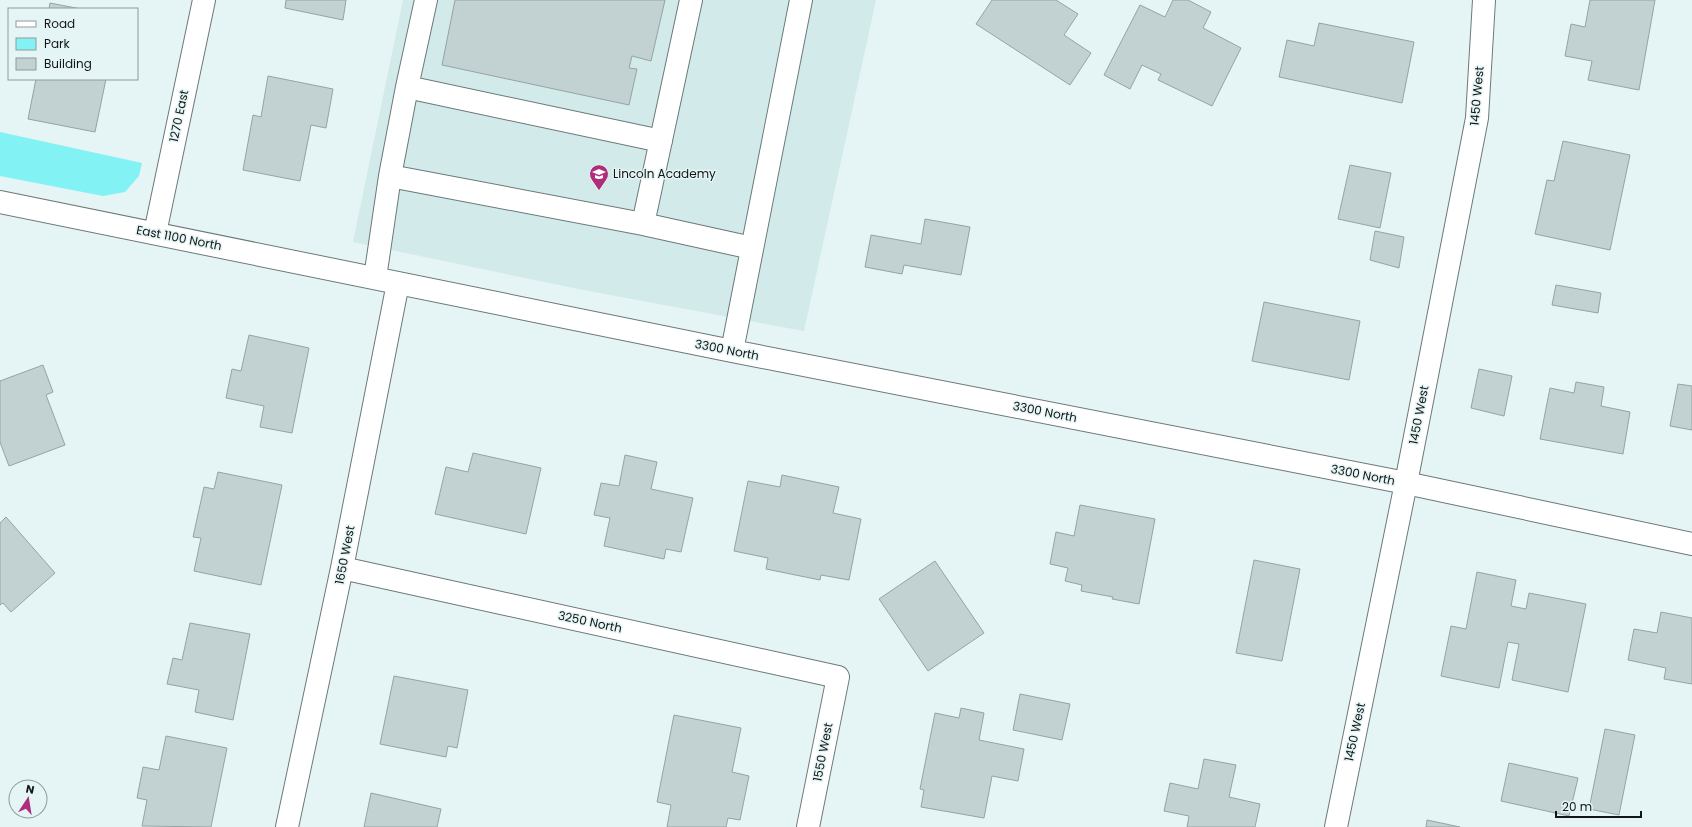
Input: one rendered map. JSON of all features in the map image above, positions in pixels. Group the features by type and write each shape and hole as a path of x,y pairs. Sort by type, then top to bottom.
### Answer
{"street":[{"name":"1270 East","path":"155,233 204,0"},
{"path":"366,276 390,176 426,0"},
{"path":"643,224 691,0"},
{"path":"732,351 801,0"},
{"name":"1450 West","path":"1336,827 1406,483 1477,118 1484,0"},
{"path":"407,87 661,140"},
{"path":"390,176 643,224 752,248"},
{"name":"East 1100 North","path":"0,202 398,283"},
{"name":"3300 North","path":"398,283 732,351 1406,483 1692,544"},
{"name":"1650 West","path":"287,827 342,568 398,283"},
{"name":"3250 North","path":"342,568 838,677"},
{"name":"1550 West","path":"808,827 838,677"}],"shaded area":[{"name":"Lincoln Academy","path":"403,0 876,0 804,331 578,289 353,242"}],"green space":[{"path":"0,132 142,163 139,176 125,192 103,196 0,176"}],"building":[{"path":"286,0 346,0 343,20 285,8"},
{"path":"455,0 665,0 651,61 632,56 629,68 637,69 629,105 442,65"},
{"path":"992,0 1056,0 1078,14 1064,35 1091,53 1070,85 976,24"},
{"path":"1173,0 1188,0 1211,12 1203,28 1241,48 1212,106 1158,80 1161,74 1142,65 1130,89 1104,75 1140,5 1165,17"},
{"path":"1590,0 1655,0 1639,90 1588,80 1592,61 1565,56 1571,24 1585,27"},
{"path":"50,3 76,8 49,8"},
{"path":"1319,23 1414,42 1402,103 1279,77 1287,40 1314,46"},
{"path":"268,76 333,89 326,128 311,125 300,181 243,170 253,115 261,117"},
{"path":"36,80 106,80 95,132 28,119"},
{"path":"1563,141 1630,155 1610,250 1535,234 1547,180 1554,181"},
{"path":"1350,165 1391,173 1380,228 1338,219"},
{"path":"925,219 970,227 961,275 904,265 902,274 865,267 871,235 921,244"},
{"path":"1375,231 1404,237 1399,268 1370,260"},
{"path":"1556,285 1601,293 1598,313 1552,305"},
{"path":"1264,302 1360,321 1349,380 1252,361"},
{"path":"249,335 309,348 292,433 260,427 264,406 226,398 232,369 241,371"},
{"path":"43,365 53,392 46,395 65,445 9,466 0,442 0,381"},
{"path":"1479,369 1512,376 1504,416 1471,408"},
{"path":"1576,382 1604,387 1601,406 1630,412 1623,454 1540,439 1550,388 1574,393"},
{"path":"1678,384 1692,386 1692,430 1670,426"},
{"path":"473,453 541,468 526,534 435,514 446,467 468,472"},
{"path":"625,455 657,462 651,489 693,498 681,552 666,549 664,559 604,546 610,518 594,515 601,483 619,486"},
{"path":"218,472 282,485 261,585 194,571 201,538 193,537 204,487 214,489"},
{"path":"782,475 839,487 833,513 861,519 849,580 821,575 820,580 766,569 768,558 734,551 748,481 780,487"},
{"path":"1080,505 1155,519 1139,604 1081,591 1082,585 1065,581 1068,568 1050,564 1056,532 1074,536"},
{"path":"6,517 55,573 11,612 3,603 0,605 0,523"},
{"path":"1254,560 1300,569 1282,661 1236,653"},
{"path":"935,561 984,633 928,671 879,599"},
{"path":"1477,572 1516,580 1511,606 1526,609 1529,593 1586,604 1568,692 1512,680 1519,644 1508,642 1499,688 1441,676 1451,626 1466,629"},
{"path":"1661,612 1692,618 1692,684 1664,679 1666,668 1628,660 1634,629 1657,633"},
{"path":"190,623 250,634 233,720 195,712 199,690 167,684 173,658 182,660"},
{"path":"394,676 468,690 457,748 448,746 446,757 380,744"},
{"path":"1020,694 1070,704 1062,740 1013,730"},
{"path":"961,708 984,713 979,740 1024,749 1018,781 992,776 984,818 921,807 924,790 920,789 935,713 959,718"},
{"path":"674,715 741,728 732,772 749,776 740,820 728,818 726,827 667,827 671,805 657,802"},
{"path":"1605,729 1635,735 1619,815 1589,809"},
{"path":"166,736 227,748 211,827 142,826 147,800 137,798 143,767 159,770"},
{"path":"1204,759 1236,765 1229,797 1260,804 1255,827 1187,827 1189,816 1164,811 1170,783 1198,789"},
{"path":"1509,763 1578,778 1569,816 1501,801"},
{"path":"371,793 441,809 437,827 364,827"},
{"path":"1427,820 1460,827 1426,827"}],"place":[{"name":"Lincoln Academy","path":"599,191"}]}
